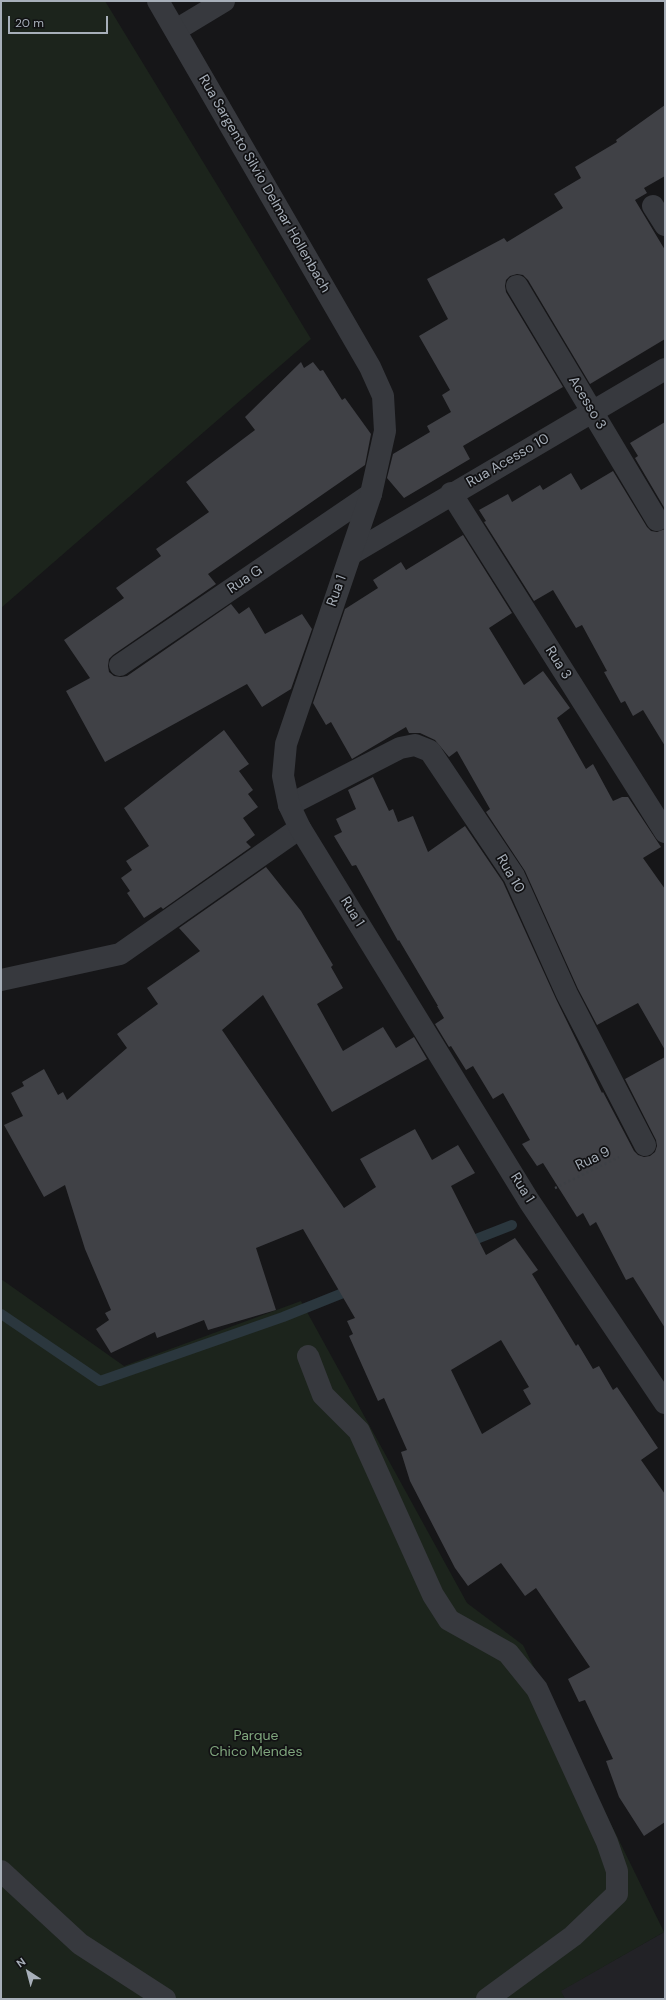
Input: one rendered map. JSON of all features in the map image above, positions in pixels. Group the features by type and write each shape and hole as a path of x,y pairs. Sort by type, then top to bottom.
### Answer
{"street":[{"name":"Rua Sargento Silvio Delmar Hollenbach","path":"158,1 370,366"},
{"path":"176,30 224,1"},
{"path":"653,206 665,225"},
{"name":"Acesso 3","path":"517,286 657,520"},
{"name":"Rua 1","path":"370,366 383,396 385,431 371,494 286,744 283,776 289,805 300,828 529,1201 665,1403"},
{"name":"Rua Acesso 10","path":"351,554 451,493 665,369"},
{"name":"Rua 3","path":"451,493 665,832"},
{"name":"Rua G","path":"120,665 371,494"},
{"name":"Rua 10","path":"289,805 400,748 415,745 430,751 514,876 567,994 645,1145"},
{"path":"1,980 120,954 300,828"},
{"path":"308,1356 323,1394 359,1431 433,1595 449,1620 508,1653 536,1689 607,1842 618,1871 617,1894 600,1911 573,1936 488,1999"},
{"path":"1,1870 80,1944 165,1999"}],"path":[{"name":"Rua 9","path":"529,1201 645,1145"}],"shaded area":[{"path":"664,1932 665,1999 565,1999 560,1991"}],"green space":[{"path":"1,1 105,1 311,339 1,608"},
{"name":"Parque Chico Mendes","path":"1,1279 124,1366 301,1301 467,1603 523,1645 664,1932 561,1991 565,1999 1,1999"}],"building":[{"path":"665,105 665,176 644,188 647,193 635,200 665,250 665,339 590,384 528,280 523,275 517,274 510,276 506,280 506,292 563,387 463,446 470,459 404,498 387,478 393,454 430,432 427,426 451,412 442,395 450,390 419,336 448,319 427,279 504,238 507,242 563,208 554,194 581,178 575,167 617,142 616,140"},
{"path":"301,362 304,368 313,362 320,371 323,370 342,400 345,398 371,434 365,465 208,574 216,584 113,655 109,659 108,666 109,672 114,676 127,676 231,604 239,614 249,607 265,634 302,614 312,629 291,689 262,707 247,684 105,762 66,691 90,678 64,640 124,598 116,588 161,556 156,549 209,512 186,482 255,430 245,417"},
{"path":"665,422 665,509 635,458 638,456 630,443"},
{"path":"613,471 647,527 651,531 657,532 665,529 665,746 643,710 633,716 625,701 621,703 604,672 607,671 582,625 576,628 553,590 534,601 484,522 486,521 479,510 508,494 512,502 540,485 543,490 571,473 581,490"},
{"path":"463,535 512,613 489,628 524,685 543,671 570,708 557,718 586,769 593,764 613,801 622,797 628,797 661,847 643,858 665,889 665,1050 638,1003 597,1025 578,989 525,871 486,812 490,809 457,751 449,757 435,740 420,733 409,733 406,727 352,759 331,722 326,725 313,703 345,609 378,588 373,580 401,562 406,570"},
{"path":"224,730 249,764 239,771 253,790 248,794 258,807 243,818 255,835 246,842 251,847 163,909 161,907 144,918 127,893 130,891 121,878 132,870 126,861 149,846 124,808"},
{"path":"373,777 389,811 393,809 398,822 413,816 428,852 465,826 503,882 556,999 602,1093 603,1092 634,1151 638,1155 644,1157 650,1156 655,1152 657,1146 656,1140 625,1079 665,1057 665,1328 633,1277 626,1280 596,1222 590,1226 583,1213 577,1217 543,1163 537,1166 522,1144 530,1140 503,1093 493,1099 473,1066 466,1070 451,1046 449,1047 435,1024 444,1018 438,1006 399,940 398,941 356,865 352,866 334,836 342,832 336,819 356,809 348,790"},
{"path":"266,867 301,911 333,965 331,967 343,988 317,1004 343,1051 383,1027 396,1048 414,1037 427,1059 332,1112 263,995 222,1030 344,1208 376,1187 360,1159 415,1129 432,1160 458,1145 475,1173 451,1186 486,1255 515,1238 538,1270 532,1274 576,1346 578,1344 593,1369 599,1366 613,1390 617,1387 658,1448 641,1460 665,1494 665,1822 644,1836 619,1797 606,1761 613,1759 585,1700 579,1702 568,1679 590,1667 536,1588 525,1596 501,1563 468,1586 455,1568 410,1481 401,1452 407,1450 384,1398 378,1401 349,1336 353,1334 347,1321 355,1318 303,1229 256,1248 276,1310 208,1330 204,1320 157,1338 155,1332 111,1353 96,1329 109,1320 105,1313 111,1310 85,1249 65,1185 44,1197 4,1125 23,1116 11,1093 24,1086 22,1082 44,1069 58,1095 63,1092 67,1100 127,1048 117,1034 158,1004 147,988 200,951 179,928","holes":["501,1340 529,1387 523,1390 531,1404 482,1434 451,1370"]}],"waterway":[{"path":"466,1243 512,1225"},
{"path":"1,1314 100,1381 283,1317 353,1289"}]}
